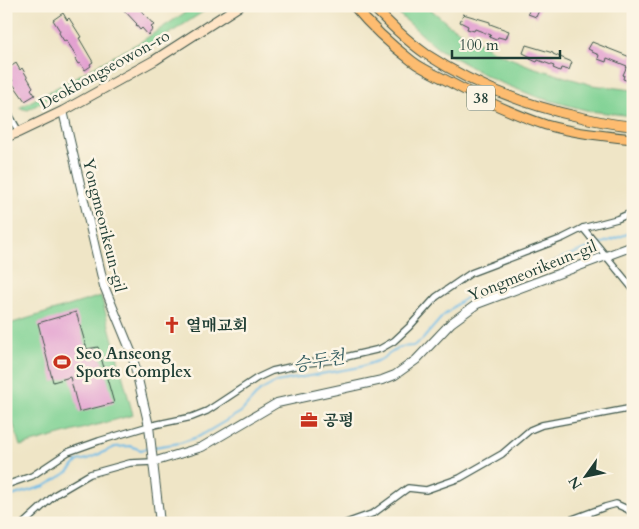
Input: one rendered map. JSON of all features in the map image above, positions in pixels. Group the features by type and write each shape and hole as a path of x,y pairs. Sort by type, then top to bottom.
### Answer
{"main road":[{"name":"Deokbongseowon-ro","path":"6,137 63,110 155,60 239,6"},
{"name":"38","path":"354,6 366,21 414,62 502,109 547,125 591,134 633,139"},
{"name":"38","path":"372,6 405,37 426,53 447,67 489,88 516,99 558,112 633,126"}],"street":[{"path":"6,109 20,132"},
{"name":"Yongmeorikeun-gil","path":"63,110 104,286 132,354 150,428 160,523"},
{"path":"6,485 32,476 68,452 99,440 192,417 207,411 272,371 380,349 394,341 436,297 471,273 633,212"},
{"path":"585,230 633,289"},
{"name":"Yongmeorikeun-gil","path":"153,457 202,447 276,403 388,378 416,360 451,323 476,304 603,253 633,246"},
{"path":"346,523 374,513 408,488 426,490 460,478 502,454 530,430 542,425 633,408"},
{"path":"24,523 56,494 90,474 153,457"},
{"path":"562,523 616,504 633,514"},
{"path":"588,514 591,523"}],"green space":[{"path":"195,6 212,6 149,47 82,79 28,110 19,108 142,41"},
{"path":"390,6 427,6 449,25 495,52 532,67 592,85 633,90 633,116 590,111 537,97 494,80 437,48"},
{"name":"Seo Anseong Sports Complex","path":"101,296 133,415 20,446 6,399 6,325"}],"building":[{"path":"120,6 137,6 154,25 151,27 153,29 148,35 142,28 140,30 137,24"},
{"path":"530,6 541,6 536,17 528,14"},
{"path":"63,13 67,20 69,18 81,37 79,38 93,62 85,70 80,63 78,64 75,59 77,57 66,40 64,41 53,20"},
{"path":"463,14 490,22 490,24 509,31 506,39 498,37 496,40 489,37 491,35 475,29 474,31 467,29 468,26 460,22"},
{"path":"592,42 630,57 633,51 633,77 631,82 623,79 627,66 607,58 606,62 598,59 599,55 588,49"},
{"path":"526,45 553,53 572,62 569,70 561,68 560,71 553,68 554,66 530,59 531,57 523,53"},
{"path":"16,63 20,70 22,68 33,87 31,89 35,95 25,101 6,70"},
{"path":"76,312 87,349 98,347 114,403 79,412 70,377 53,382 38,323"}],"waterway":[{"name":"승두천","path":"154,447 180,443 200,436 241,412 260,391 276,382 360,367 380,360 400,347 413,346 422,340 442,317 476,291 633,231"},
{"name":"승두천","path":"6,498 45,486 68,472 78,461 88,459 115,447 130,446 141,450 149,448"}],"place":[{"name":"열매교회","path":"172,325"},
{"name":"Seo Anseong Sports Complex","path":"62,362"},
{"name":"공평","path":"309,420"}]}
